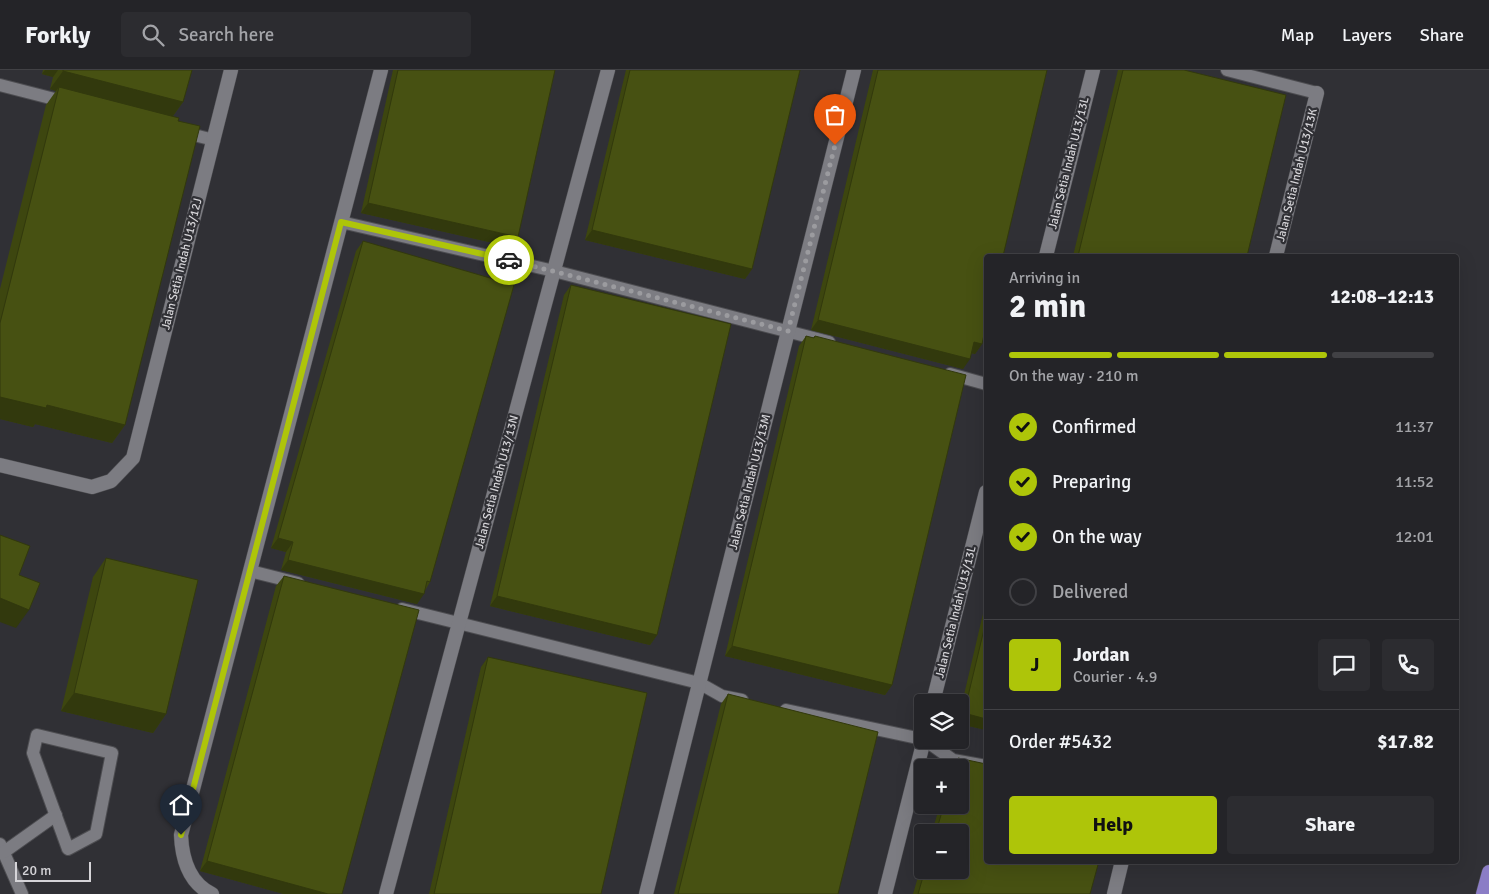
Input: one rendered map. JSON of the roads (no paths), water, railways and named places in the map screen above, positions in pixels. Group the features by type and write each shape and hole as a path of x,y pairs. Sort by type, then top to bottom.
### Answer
{"highway":[{"path":"1483,894 1489,872"}],"street":[{"name":"Jalan Setia Indah U13/12J","path":"0,465 92,487 111,481 133,458 232,70"},
{"path":"212,894 201,889 191,876 184,860 181,835 380,70"},
{"name":"Jalan Setia Indah U13/13N","path":"386,894 608,70"},
{"name":"Jalan Setia Indah U13/13M","path":"646,894 854,70"},
{"name":"Jalan Setia Indah U13/13L","path":"1047,254 1093,70"},
{"name":"Jalan Setia Indah U13/13K","path":"1277,254 1317,93"},
{"name":"Jalan Setia Indah U13/13L","path":"935,694 984,500"},
{"path":"884,894 922,749"},
{"path":"1114,894 1121,864"}],"lane":[{"path":"1227,70 1317,93"},
{"path":"0,85 74,104"},
{"path":"167,128 214,140"},
{"path":"341,222 554,271 844,346"},
{"path":"939,371 984,383"},
{"path":"250,571 307,586"},
{"path":"392,607 699,683 722,696 751,702"},
{"path":"770,706 914,738"},
{"path":"37,735 112,753 96,834 68,849 56,815 33,753 37,735"},
{"path":"937,749 953,760 984,766"},
{"path":"22,894 2,848 56,815"}]}
